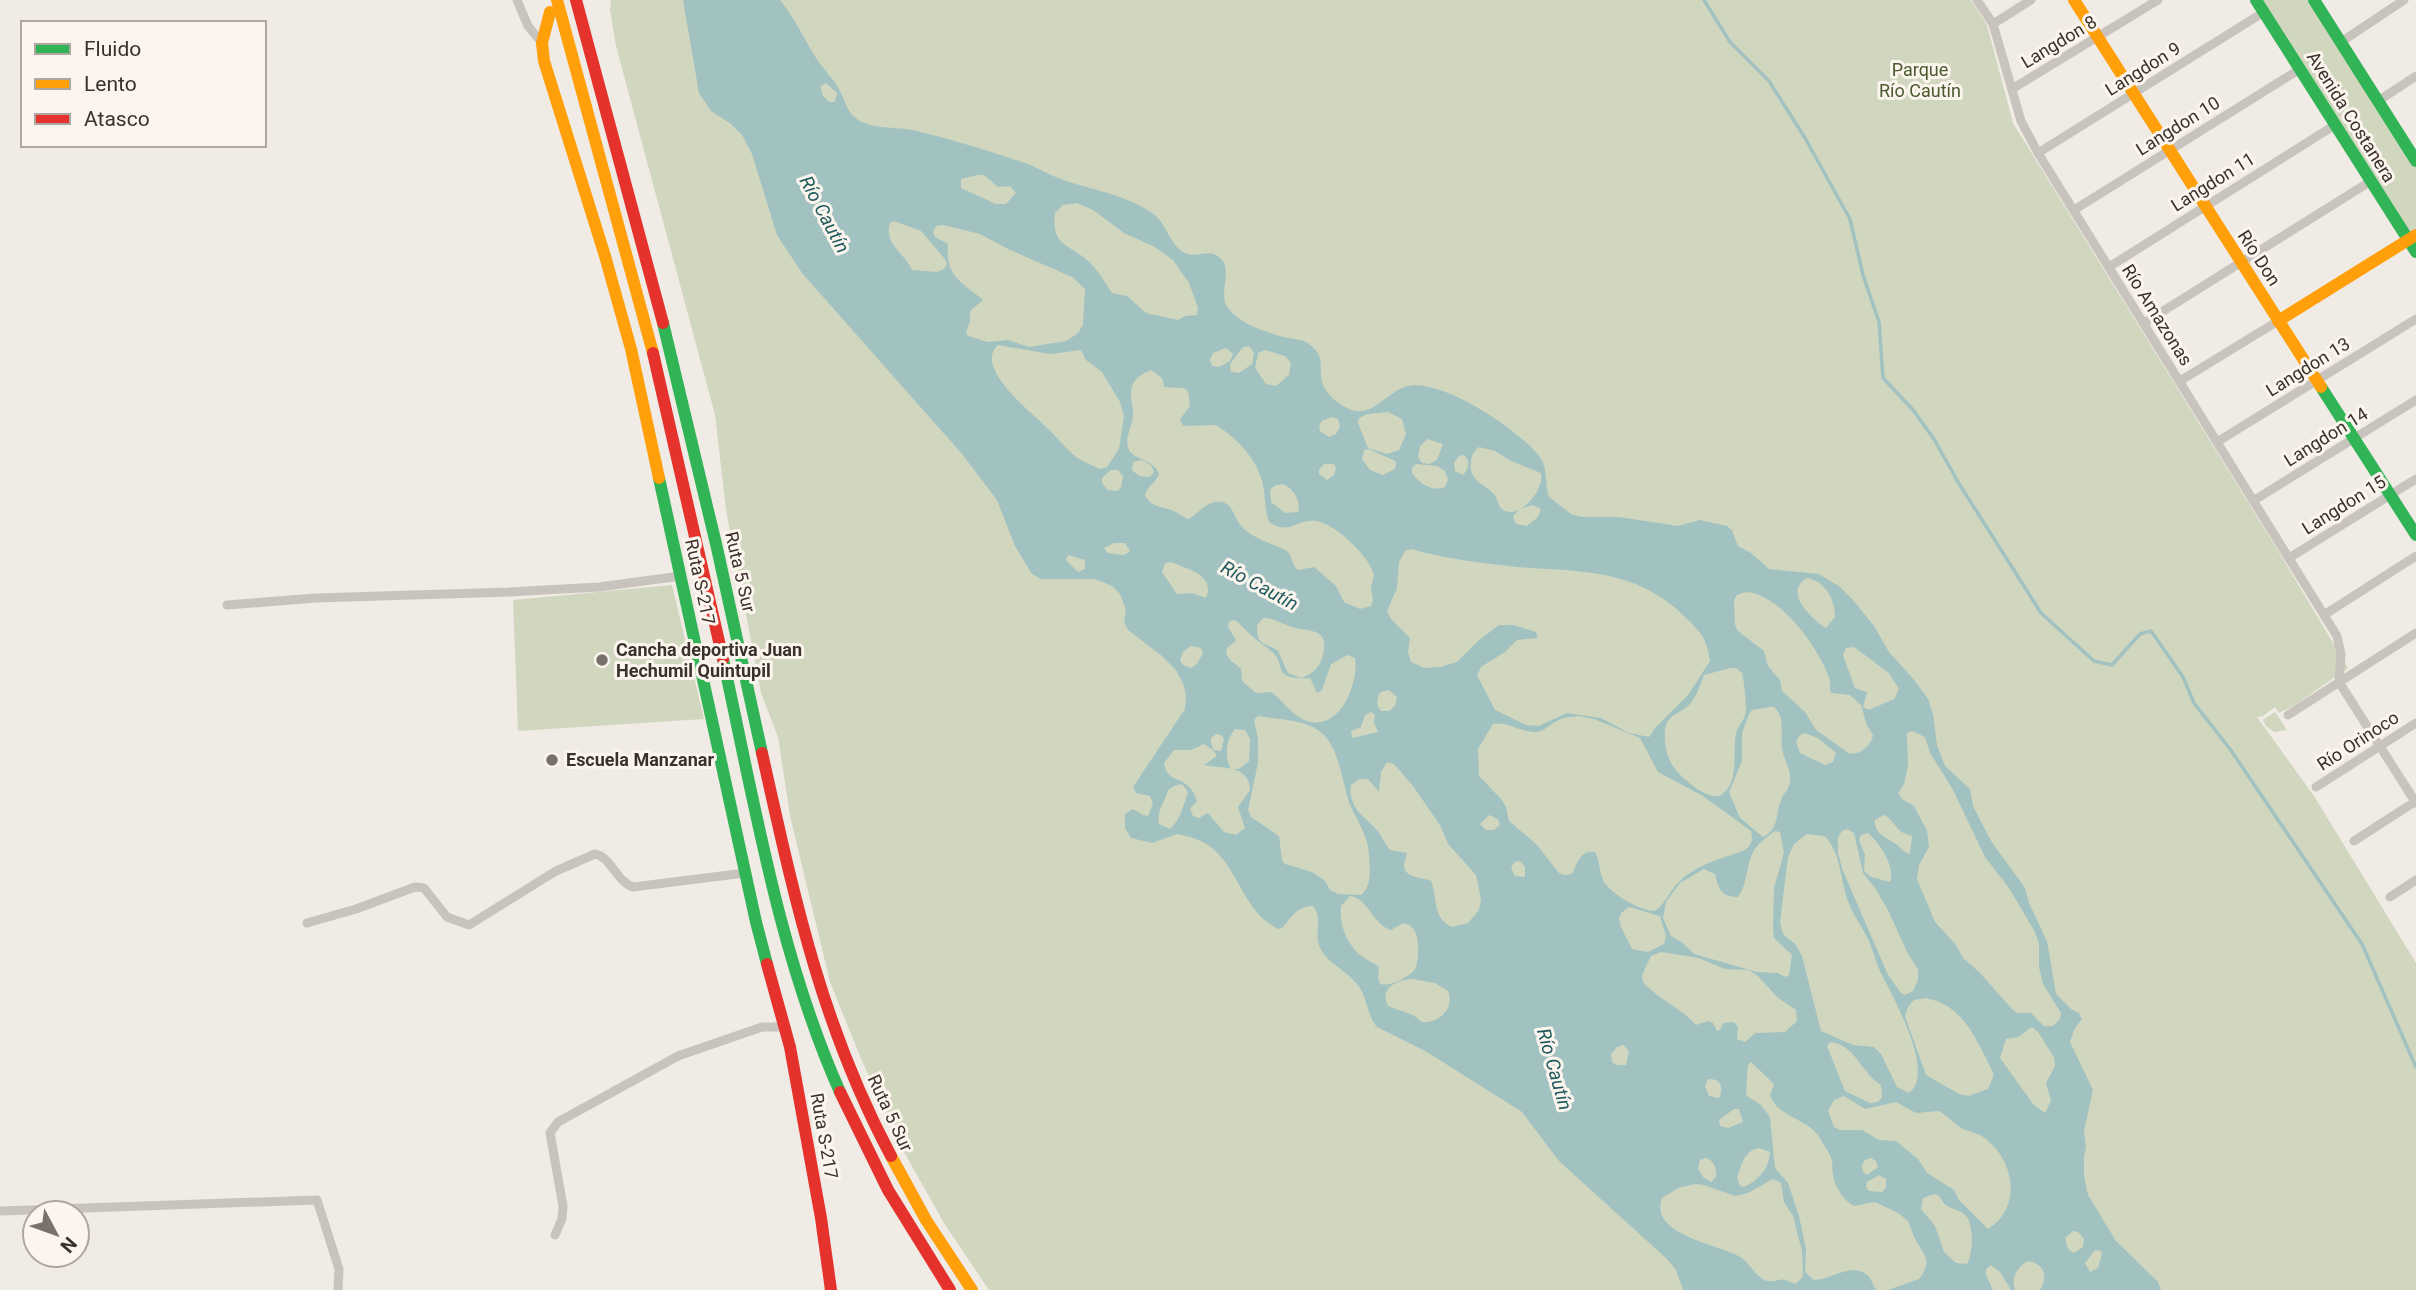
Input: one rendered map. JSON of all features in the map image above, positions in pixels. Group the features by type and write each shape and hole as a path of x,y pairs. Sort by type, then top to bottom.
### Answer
{"main road":[{"name":"Ruta 5 Sur","path":"557,0 666,405 761,832 791,954 817,1033 854,1123 897,1205 950,1290"},
{"name":"Ruta 5 Sur","path":"576,0 675,367 789,877 818,981 844,1054 887,1150 934,1233 972,1290"},
{"name":"Río Don","path":"2074,0 2416,535"},
{"name":"Avenida Costanera","path":"2256,0 2371,181 2412,237 2416,252"},
{"name":"Avenida Costanera","path":"2314,0 2415,157"},
{"name":"Ruta S-217","path":"550,12 542,43 547,72 605,256 631,349 756,922 786,1027 821,1218 831,1290"},
{"path":"2278,321 2412,237"}],"street":[{"path":"517,0 528,26 542,43"},
{"name":"Río Amazonas","path":"1977,0 1993,24 2021,121 2038,153 2337,636 2341,654 2339,682"},
{"path":"1993,24 2031,0"},
{"name":"Langdon 8","path":"2012,89 2158,0"},
{"path":"2341,42 2404,0"},
{"name":"Langdon 9","path":"2038,153 2263,12"},
{"name":"Langdon 10","path":"2074,210 2300,69"},
{"path":"2378,101 2416,76"},
{"name":"Langdon 11","path":"2109,267 2335,125"},
{"path":"2144,323 2371,181"},
{"name":"Langdon 13","path":"2217,442 2416,318"},
{"path":"2180,382 2278,321"},
{"name":"Langdon 14","path":"2253,501 2416,400"},
{"name":"Langdon 15","path":"2288,558 2416,479"},
{"path":"2324,615 2416,556"},
{"path":"227,605 316,598 598,587 681,576"},
{"path":"2288,715 2416,633"},
{"path":"2339,682 2416,802 2354,841"},
{"name":"Río Orinoco","path":"2316,787 2416,723"},
{"path":"307,923 415,887 424,888 447,917 468,925 556,871 595,854 604,858 618,878 633,887 745,873"},
{"path":"2389,897 2416,880"},
{"path":"555,1236 562,1219 563,1206 550,1133 558,1122 678,1056 762,1027 786,1027"},
{"path":"0,1211 317,1200 339,1269 338,1290"}],"green space":[{"name":"Parque Río Cautín","path":"611,0 1971,0 1987,25 2013,123 2348,668 2295,705 2279,713 2275,707 2257,717 2314,796 2416,963 2416,1290 989,1290 944,1223 904,1152 862,1061 830,982 790,816 778,737 761,693 726,510 715,415 616,46"},
{"path":"2259,0 2310,0 2416,167 2416,248"},
{"name":"Cancha deportiva Juan Hechumil Quintupil","path":"672,585 704,719 518,731 513,600"},
{"path":"2275,712 2287,730 2274,732 2266,726 2263,720"}],"water":[{"name":"Río Cautín","path":"683,0 780,0 816,58 839,88 849,110 862,122 941,137 1025,163 1063,180 1120,197 1152,213 1175,245 1185,253 1209,253 1222,260 1226,273 1225,302 1233,314 1253,327 1303,341 1315,349 1320,358 1324,386 1332,398 1343,406 1364,411 1408,386 1440,390 1479,408 1529,445 1544,466 1549,497 1571,514 1582,517 1619,517 1678,526 1700,520 1727,526 1732,530 1738,546 1751,553 1769,569 1819,574 1840,587 1874,626 1889,652 1928,699 1937,745 1945,766 1970,789 1973,806 1991,841 2025,888 2047,941 2056,994 2079,1013 2082,1019 2070,1042 2093,1090 2084,1131 2084,1176 2088,1195 2116,1241 2158,1282 2161,1290 2040,1290 2044,1280 2043,1272 2038,1265 2028,1261 2016,1273 2015,1290 2011,1290 2000,1272 1991,1265 1986,1269 1986,1275 1993,1290 1888,1290 1919,1279 1926,1267 1926,1257 1908,1221 1875,1202 1854,1206 1846,1200 1835,1183 1831,1157 1820,1138 1808,1126 1779,1109 1770,1095 1774,1084 1751,1062 1748,1065 1747,1096 1761,1105 1770,1117 1775,1168 1788,1183 1799,1216 1806,1249 1805,1272 1814,1280 1848,1271 1861,1271 1868,1276 1876,1290 1683,1290 1676,1270 1667,1259 1559,1161 1522,1112 1427,1052 1377,1027 1360,988 1327,958 1320,948 1318,916 1313,906 1299,910 1279,929 1257,912 1227,865 1208,845 1177,834 1152,843 1131,838 1125,828 1125,814 1133,809 1148,816 1153,803 1150,796 1136,793 1133,787 1185,709 1183,683 1175,669 1128,630 1124,622 1126,610 1120,594 1112,586 1095,579 1041,579 1032,574 1015,546 997,500 962,454 802,273 777,235 752,154 742,135 711,111 699,93","holes":["826,83 837,93 835,102 829,102 823,96 820,86","984,175 998,187 1010,186 1016,193 1006,204 996,204 961,188 961,179","1077,203 1093,210 1124,233 1155,247 1173,260 1189,283 1198,308 1197,315 1178,320 1146,313 1127,296 1112,293 1092,265 1063,243 1056,232 1055,213 1063,205","894,221 921,231 945,259 947,264 944,269 937,272 912,270 889,237 890,223","943,225 980,234 1072,277 1085,289 1083,325 1077,334 1066,341 1029,347 1008,340 988,342 968,336 966,332 970,311 983,300 956,278 952,271 948,244 935,237 933,232 936,226","998,345 1050,354 1081,350 1086,360 1102,372 1120,402 1124,416 1119,449 1107,467 1100,469 1076,457 1017,400 998,377 993,365 992,354","1249,346 1254,353 1252,364 1239,373 1231,372 1230,364 1243,347","1226,348 1233,354 1230,361 1219,367 1212,366 1210,360 1213,353","1265,350 1285,356 1291,363 1289,375 1276,386 1266,384 1255,368 1258,353","1151,370 1162,378 1164,387 1183,388 1188,391 1190,406 1180,419 1183,426 1216,425 1246,451 1257,467 1270,523 1283,527 1309,521 1324,523 1342,534 1366,559 1374,575 1371,606 1360,609 1344,602 1336,586 1314,567 1298,570 1287,551 1246,531 1226,503 1212,503 1188,519 1150,502 1145,495 1159,474 1153,465 1129,450 1128,435 1133,416 1131,390 1139,377","1388,412 1402,419 1406,434 1399,450 1387,454 1368,448 1358,423 1359,418 1367,414","1332,417 1338,419 1340,427 1336,434 1329,437 1320,431 1322,421","1428,439 1443,444 1437,460 1429,464 1422,463 1418,457 1420,446","1479,447 1495,451 1511,461 1541,473 1539,487 1521,509 1532,505 1541,509 1538,517 1527,526 1516,524 1513,516 1519,510 1510,512 1503,510 1495,495 1472,473 1471,461","1369,449 1396,462 1395,469 1383,475 1370,470 1362,459 1364,450","1463,455 1468,462 1463,475 1455,471 1454,463","1142,460 1151,465 1154,472 1150,477 1139,476 1132,470 1133,462","1324,464 1334,464 1336,468 1334,475 1327,480 1319,474","1416,464 1437,466 1445,471 1448,480 1445,487 1431,488 1412,473","1111,470 1118,470 1123,476 1121,487 1117,491 1108,490 1102,483 1102,478","1283,484 1296,495 1298,512 1285,513 1271,502 1270,490","1114,543 1125,543 1130,551 1124,555 1107,553 1104,548","1411,549 1517,567 1585,572 1626,581 1665,600 1684,616 1702,636 1710,661 1688,695 1649,737 1629,733 1601,718 1567,713 1539,726 1526,725 1495,710 1477,675 1481,667 1505,652 1517,640 1538,638 1536,632 1513,625 1499,625 1457,662 1424,668 1411,662 1408,652 1410,638 1391,619 1387,611 1397,588 1399,562 1405,551","1068,555 1085,560 1085,569 1078,572 1066,560","1171,562 1203,578 1207,583 1206,598 1192,593 1177,594 1162,572 1165,563","1808,578 1820,583 1833,604 1835,617 1826,628 1813,618 1798,597 1801,583","1746,592 1772,602 1807,637 1824,665 1830,679 1831,693 1850,695 1861,705 1873,735 1860,752 1847,752 1816,730 1805,712 1782,691 1780,680 1768,666 1764,651 1738,631 1735,625 1734,600 1737,595","1263,618 1322,636 1324,650 1321,661 1313,672 1301,678 1288,673 1278,651 1260,641 1258,637 1257,625","1237,621 1270,650 1284,674 1310,678 1317,693 1322,690 1331,664 1347,655 1355,658 1356,668 1351,690 1340,710 1332,718 1311,722 1294,714 1271,692 1256,693 1242,681 1241,669 1226,654 1228,647 1236,640 1228,627 1229,622","1191,646 1201,648 1203,653 1197,664 1191,668 1183,665 1180,660 1183,652","1854,647 1889,673 1899,689 1894,699 1869,710 1863,707 1867,692 1855,688 1843,655 1846,648","1736,668 1742,673 1746,710 1736,734 1731,783 1721,795 1708,795 1693,786 1673,766 1667,754 1666,725 1671,717 1695,698 1704,675","1389,690 1397,697 1395,706 1389,711 1381,711 1377,704 1381,692","1774,707 1778,711 1782,749 1790,780 1781,800 1775,825 1763,837 1740,818 1729,792 1742,761 1742,733 1752,710","1371,712 1375,715 1374,723 1378,732 1352,738 1351,731 1361,727 1365,715","1258,716 1302,723 1317,730 1330,743 1350,805 1367,842 1369,882 1361,895 1338,894 1330,890 1325,881 1312,872 1285,864 1279,836 1251,817 1248,810 1258,763 1258,739 1254,720","1579,716 1594,719 1640,738 1658,772 1703,796 1751,831 1749,846 1687,875 1655,911 1649,910 1618,896 1606,885 1595,852 1582,855 1572,874 1559,873 1537,845 1509,821 1502,800 1479,776 1478,749 1493,724 1537,732 1565,718","1235,729 1245,730 1250,739 1249,761 1239,769 1232,769 1245,776 1250,790 1238,807 1245,828 1236,835 1224,832 1208,813 1199,818 1193,816 1190,809 1197,801 1193,792 1189,786 1169,775 1164,763 1174,750 1191,750 1204,744 1217,756 1204,765 1231,769 1227,754 1228,743","1912,731 1925,737 1930,753 1952,788 1985,857 2009,888 2035,932 2039,944 2039,967 2043,984 2061,1013 2060,1019 2053,1026 2044,1026 2031,1013 2017,1013 2012,1009 1963,958 1956,945 1935,922 1917,879 1919,865 1929,847 1927,831 1914,806 1903,800 1898,793 1904,784 1908,766 1907,733","1805,733 1818,738 1836,753 1833,762 1825,765 1800,753 1796,741","1216,734 1224,739 1221,751 1214,750 1211,744 1211,738","1387,762 1394,764 1413,786 1440,825 1448,844 1476,875 1481,899 1479,910 1468,923 1452,927 1441,919 1431,881 1410,875 1404,864 1407,853 1390,850 1379,832 1360,814 1354,804 1351,785 1359,779 1368,779 1379,792 1381,772","1182,784 1188,792 1179,817 1170,829 1159,824 1159,815 1168,790","1489,815 1498,819 1500,825 1494,830 1486,830 1480,824","1883,815 1901,832 1912,836 1910,854 1876,829 1875,820","1847,829 1854,833 1863,873 1888,910 1908,954 1918,969 1918,980 1913,991 1905,995 1888,975 1843,871 1838,853 1838,837","1775,831 1780,832 1784,853 1774,888 1774,938 1792,955 1789,975 1785,977 1778,973 1757,972 1694,954 1671,936 1663,918 1666,902 1680,883 1704,869 1715,874 1724,893 1738,897 1755,849","1868,833 1889,862 1890,882 1871,877 1864,871 1865,855 1859,840 1861,835","1807,834 1825,836 1831,843 1850,906 1868,939 1909,1032 1918,1068 1916,1083 1909,1093 1897,1087 1881,1054 1874,1047 1853,1045 1821,1031 1802,956 1795,944 1783,934 1780,922 1788,857 1794,844","1520,861 1525,867 1525,877 1515,876 1511,869 1514,862","1350,896 1356,898 1385,927 1391,930 1404,923 1413,928 1418,941 1418,957 1415,969 1404,978 1393,983 1380,984 1379,967 1364,958 1349,942 1343,928 1341,906","1629,907 1660,916 1666,936 1664,944 1648,952 1632,949 1619,918","1661,952 1699,958 1725,969 1749,970 1777,997 1796,1010 1797,1021 1785,1032 1755,1033 1745,1042 1737,1039 1738,1027 1734,1022 1723,1023 1717,1031 1713,1023 1708,1021 1696,1025 1643,982 1642,975 1651,956","1411,979 1435,983 1448,991 1450,997 1448,1009 1435,1020 1422,1022 1413,1015 1388,1006 1386,994 1390,986","1926,998 1951,1008 1968,1026 1993,1072 1988,1089 1968,1096 1959,1094 1926,1075 1905,1016 1914,1000","2032,1027 2054,1057 2055,1066 2046,1083 2051,1101 2045,1113 2033,1104 2000,1058 2006,1039 2018,1037","1830,1042 1839,1044 1852,1053 1881,1085 1882,1097 1878,1102 1870,1103 1845,1091 1827,1046","1624,1045 1629,1052 1626,1065 1616,1065 1612,1062 1611,1054 1617,1047","1708,1079 1720,1084 1719,1098 1709,1096 1705,1086","1844,1096 1865,1109 1896,1102 1916,1113 1939,1111 1961,1128 1983,1137 2003,1160 2011,1185 2006,1209 1999,1220 1988,1229 1959,1200 1954,1190 1927,1173 1918,1159 1896,1141 1879,1140 1862,1130 1840,1130 1834,1127 1828,1111 1834,1100","1734,1109 1739,1109 1743,1122 1728,1128 1720,1126 1719,1120","1759,1148 1770,1152 1768,1164 1762,1173 1744,1187 1740,1186 1737,1178 1746,1155","1706,1158 1715,1168 1716,1177 1711,1182 1703,1177 1698,1168 1700,1160","1871,1158 1876,1161 1878,1167 1867,1175 1863,1172 1862,1165 1865,1160","1879,1175 1886,1179 1886,1188 1882,1192 1869,1191 1867,1182","1773,1179 1781,1183 1784,1202 1793,1216 1802,1251 1803,1276 1796,1284 1761,1278 1742,1258 1676,1230 1666,1222 1661,1211 1662,1198 1678,1188 1704,1185 1735,1196 1748,1193","1934,1194 1969,1220 1972,1240 1967,1264 1956,1263 1944,1252 1935,1226 1921,1209 1923,1198","2073,1231 2078,1232 2084,1239 2083,1247 2074,1253 2068,1249 2065,1238","2095,1250 2101,1251 2098,1268 2090,1272 2085,1263"]}],"waterway":[{"path":"1704,0 1730,42 1769,81 1805,138 1850,219 1863,275 1879,322 1883,378 1913,410 1934,439 2041,613 2094,661 2112,665 2140,634 2151,631 2183,677 2194,703 2230,749 2362,944 2416,1067"}],"traffic: fast":[{"path":"2256,0 2416,252"},
{"path":"2314,0 2416,161"},
{"path":"663,323 717,548 762,753"},
{"path":"2321,387 2416,535"},
{"path":"659,478 767,964"},
{"path":"723,659 758,824 785,933 800,987 840,1092"}],"traffic: slow":[{"path":"557,0 653,353"},
{"path":"2074,0 2321,387"},
{"path":"550,12 542,43 544,61 631,349 659,478"},
{"path":"2278,321 2416,235"},
{"path":"891,1156 926,1220 972,1290"}],"traffic: jam":[{"path":"576,0 663,323"},
{"path":"653,353 723,659"},
{"path":"762,753 798,909 828,1009 846,1058 891,1156"},
{"path":"767,964 790,1047 821,1218 831,1290"},
{"path":"840,1092 888,1190 950,1290"}],"place":[{"name":"Cancha deportiva Juan Hechumil Quintupil","path":"602,660"},
{"name":"Escuela Manzanar","path":"552,760"}]}
